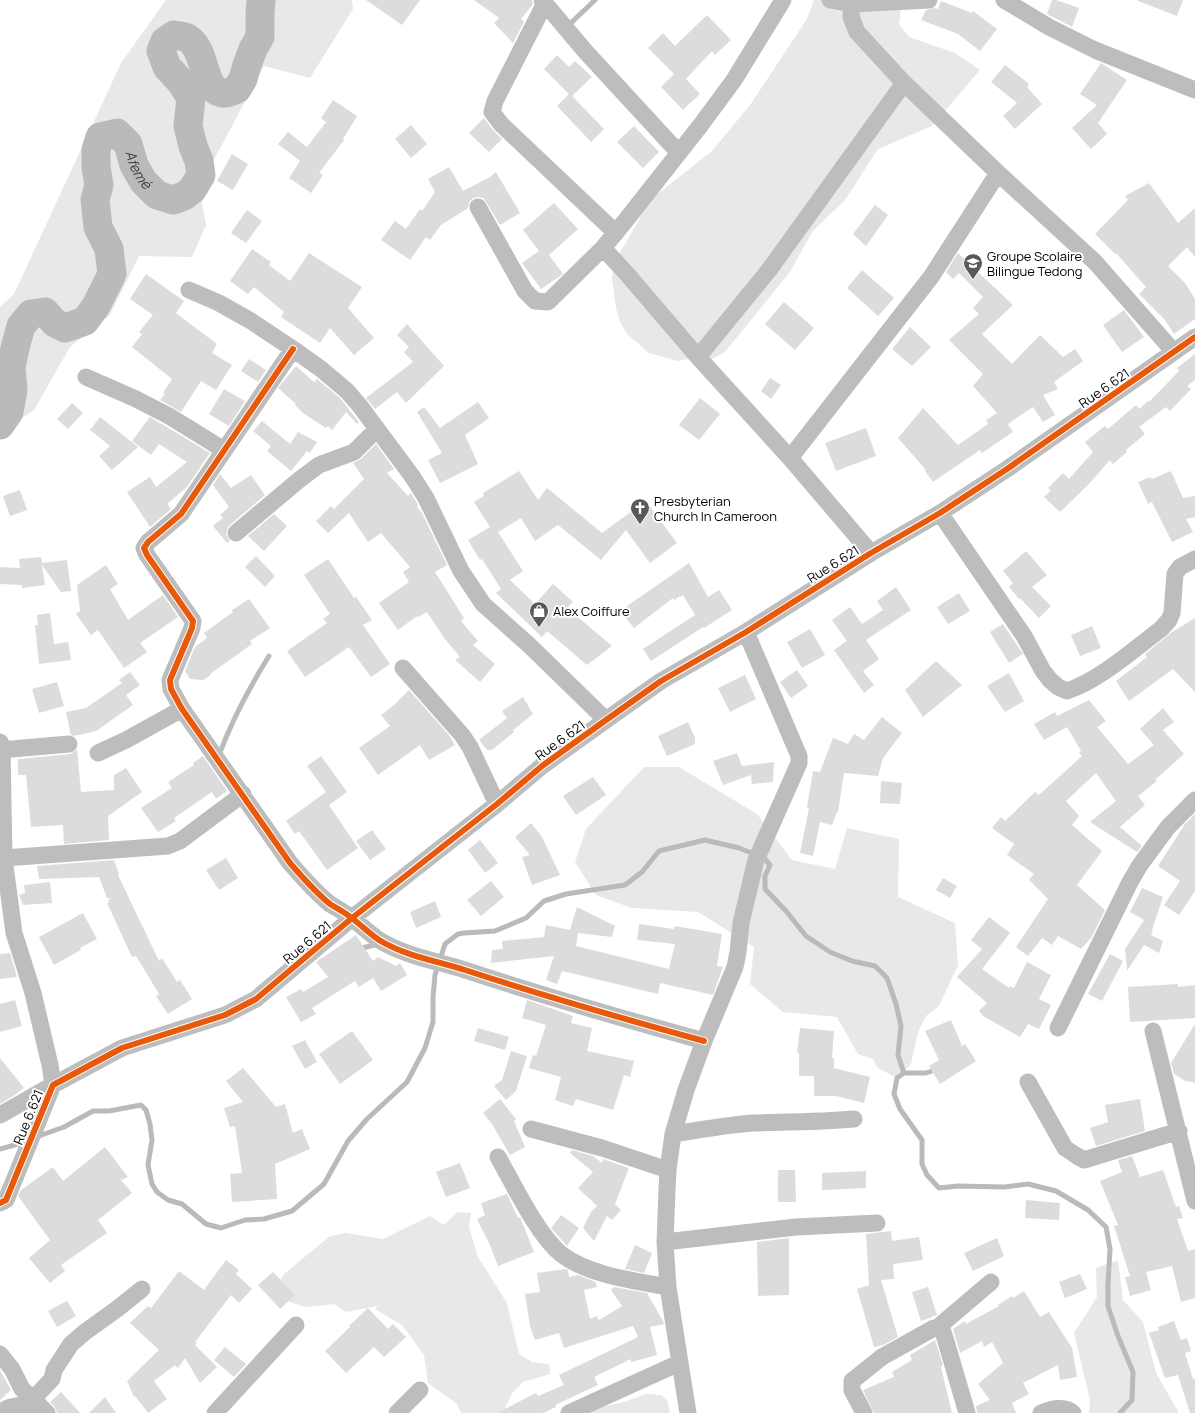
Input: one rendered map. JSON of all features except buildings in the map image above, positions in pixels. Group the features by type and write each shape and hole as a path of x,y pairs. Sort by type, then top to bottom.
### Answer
{"street":[{"path":"478,208 524,291 535,301 548,302 603,248 679,153 734,80 783,0"},
{"path":"830,0 852,4 929,0"},
{"path":"1004,0 1049,27 1095,50 1195,90"},
{"path":"616,233 501,124 492,112 495,101 544,2 585,51 679,153"},
{"path":"852,4 851,17 857,32 904,83 998,173 1095,262 1174,352"},
{"path":"698,357 769,270 904,83"},
{"path":"790,458 931,277 998,173"},
{"path":"603,248 698,357 790,458 871,553"},
{"path":"189,290 219,303 251,321 321,369 347,391 360,406 412,476 422,492 461,571 483,604 529,645 606,720"},
{"name":"Rue 6.621","path":"0,1204 6,1200 53,1085 122,1048 225,1015 256,999 352,918 497,804 542,766 661,681 746,632 871,553 940,512 1013,464 1195,337"},
{"path":"293,349 181,514 148,542 144,548 147,555 193,621 192,628 170,680 171,689 182,709 290,863 316,892 380,940 415,955 596,1011 704,1041"},
{"path":"86,377 136,399 169,416 224,450"},
{"path":"236,533 298,480 319,465 354,452 377,429"},
{"path":"940,512 1024,636 1043,671 1054,683 1068,691 1080,687 1100,675 1161,629 1169,620 1172,613 1175,574 1180,567 1195,559"},
{"path":"688,1413 668,1287 666,1242 668,1170 673,1134 686,1090 704,1041 735,967 741,923 756,860 799,763 799,756 746,632"},
{"path":"403,668 462,735 470,747 497,804"},
{"path":"98,753 126,740 182,709"},
{"path":"0,1114 53,1085 50,1065 33,993 14,933 4,858 1,745 12,749 69,744"},
{"path":"4,858 168,846 180,841 242,794"},
{"path":"1058,1028 1127,888 1140,865 1168,827 1195,800"},
{"path":"1153,1031 1195,1201"},
{"path":"1028,1082 1065,1148 1084,1160 1179,1132"},
{"path":"673,1134 721,1126 752,1123 819,1122 854,1119"},
{"path":"531,1129 602,1148 668,1170"},
{"path":"498,1157 549,1243 562,1254 578,1264 603,1274 668,1287"},
{"path":"666,1242 796,1227 877,1223"},
{"path":"864,1413 852,1390 852,1381 882,1357 934,1328 937,1328 992,1282"},
{"path":"41,1406 54,1370 72,1344 85,1332 142,1289"},
{"path":"215,1413 296,1325"},
{"path":"937,1328 942,1329 967,1413"},
{"path":"0,1354 12,1369 22,1389 41,1406"},
{"path":"569,1413 679,1363"},
{"path":"397,1413 420,1390"},
{"path":"0,1413 6,1408 16,1405 41,1406"},
{"path":"1041,1413 1059,1408 1070,1410 1073,1413"}],"shaded area":[{"path":"166,0 352,0 353,9 310,78 264,66 199,188 206,225 192,257 139,256 110,315 70,347 34,410 0,433 0,307 14,294 121,63"},
{"path":"814,0 902,0 899,24 909,37 955,53 980,70 932,126 878,149 845,200 812,232 790,272 725,352 712,359 698,357 677,361 649,353 627,334 620,322 616,308 612,278 614,263 651,199 712,151 750,105 807,19"},
{"path":"644,767 679,767 757,814 792,860 835,869 847,828 899,839 898,897 955,923 958,965 939,1006 926,1016 918,1032 911,1064 897,1078 878,1068 873,1059 858,1054 837,1017 783,1012 750,984 754,947 698,912 632,908 596,895 575,862 586,829"},
{"path":"457,1212 471,1213 469,1227 478,1257 507,1303 519,1354 532,1362 549,1364 550,1374 523,1382 512,1393 503,1413 461,1413 457,1404 428,1383 424,1355 402,1325 375,1309 377,1306 346,1312 334,1304 305,1307 287,1301 280,1281 284,1274 330,1236 346,1233 383,1239 430,1216 444,1225"},
{"path":"1118,1260 1123,1300 1143,1322 1156,1373 1179,1413 1089,1413 1090,1400 1074,1333 1097,1297 1096,1268"},
{"path":"646,1394 661,1395 667,1400 670,1413 583,1413 588,1410 624,1402"}],"waterway":[{"name":"Afemé","path":"0,425 9,412 13,390 11,367 21,326 31,314 45,312 55,323 65,328 85,321 96,306 112,274 109,249 98,227 95,200 99,185 96,167 96,150 100,137 117,133 128,144 134,165 143,181 157,195 173,200 184,196 192,190 201,175 199,161 193,146 188,126 191,98 181,82 167,67 161,51 165,41 174,35 187,38 195,45 199,52 211,85 222,93 237,89 243,79 253,49 260,37 261,0"},
{"path":"572,22 595,0"},
{"path":"219,755 241,704 269,656"},
{"path":"36,1137 64,1127 93,1111 109,1111 141,1105 146,1110 150,1124 152,1140 148,1165 152,1184 157,1192 168,1200 182,1204 206,1224 221,1228 245,1220 264,1219 292,1211 324,1184 348,1141 367,1119 407,1082 425,1048 433,1022 435,975 445,944 458,934 495,931 526,918 544,901 566,894 625,885 642,872 659,851 705,840 739,848 764,858 770,865 765,876 765,889 786,911 806,936 830,952 852,961 875,966 887,978 896,1004 901,1026 898,1055 904,1073 897,1078 894,1094 900,1109 922,1140 922,1164 927,1175 939,1188 958,1186 1005,1187 1028,1184 1056,1191 1088,1210 1106,1227 1110,1249 1108,1306 1118,1336 1133,1372 1132,1400 1120,1413"},
{"path":"358,949 378,944"},
{"path":"904,1073 926,1073 938,1069"},
{"path":"0,1149 25,1142"}],"cycle path":[{"path":"0,1203 6,1200 53,1085 122,1048 225,1015 256,999 352,918 497,804 542,766 661,681 746,632 871,553 940,513 1007,469 1195,337"},
{"path":"293,349 181,514 148,542 144,548 147,555 193,621 192,628 170,680 171,689 182,709 290,863 309,885 330,904 345,913 379,940 389,946 421,958 704,1041"}],"place":[{"name":"Groupe Scolaire Bilingue Tedong","path":"973,280"},
{"name":"Presbyterian Church In Cameroon","path":"640,525"},
{"name":"Alex Coiffure","path":"539,628"}]}
